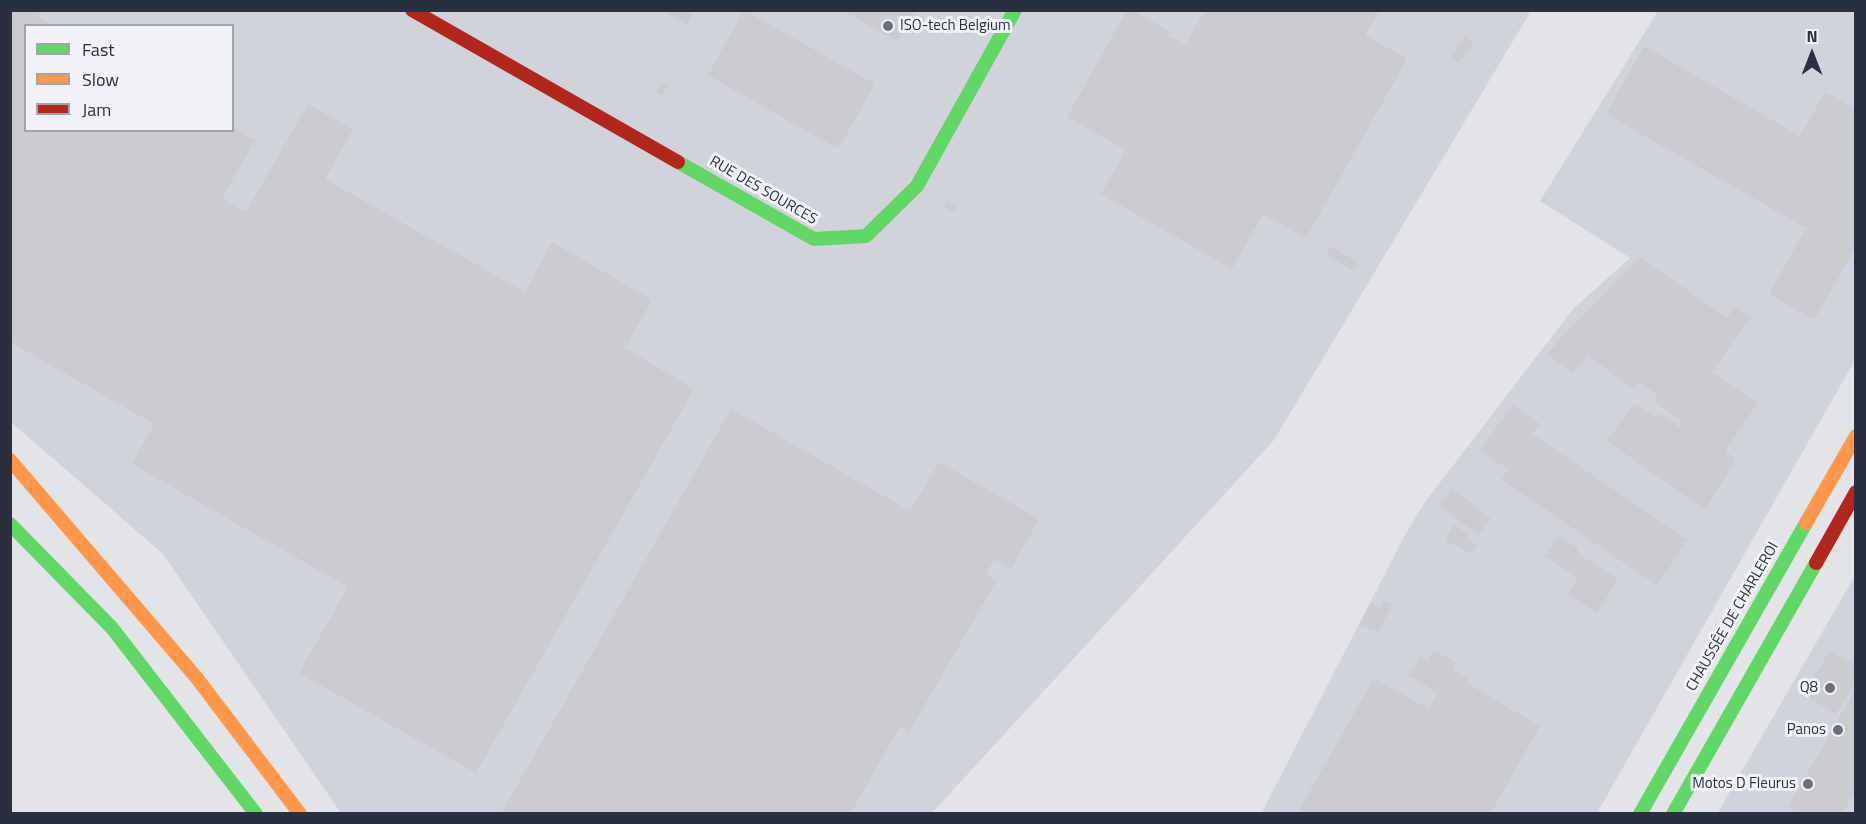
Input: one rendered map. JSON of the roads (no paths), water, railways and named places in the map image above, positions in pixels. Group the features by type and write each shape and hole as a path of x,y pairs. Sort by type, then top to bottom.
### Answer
{"main road":[{"name":"RUE DES SOURCES","path":"412,10 814,240 866,236 917,186 1015,10"},
{"name":"CHAUSSÉE DE CHARLEROI","path":"1640,813 1856,436"},
{"path":"10,460 137,604 262,760 300,813"},
{"path":"1673,813 1856,492"},
{"path":"10,524 112,628 256,813"},
{"path":"1680,744 1704,759"}],"place":[{"name":"ISO-tech Belgium","path":"888,26"},
{"name":"Q8","path":"1830,688"},
{"name":"Panos","path":"1838,730"},
{"name":"Motos D Fleurus","path":"1808,784"}]}
